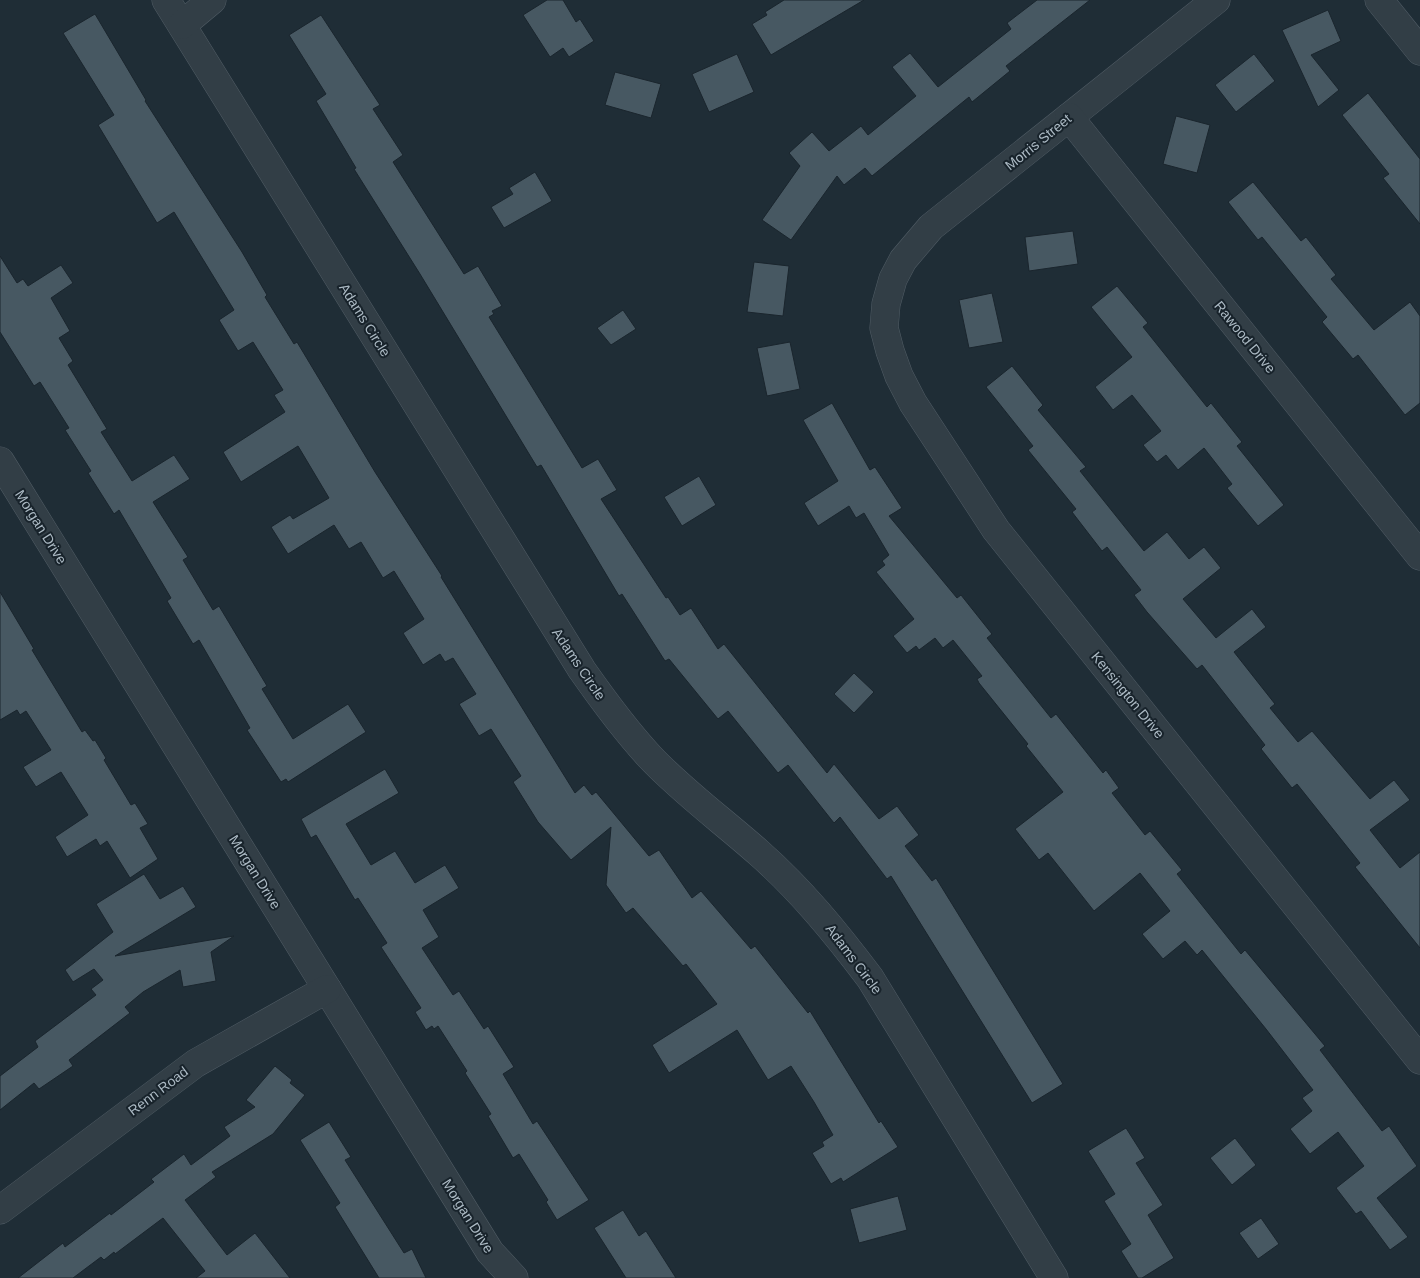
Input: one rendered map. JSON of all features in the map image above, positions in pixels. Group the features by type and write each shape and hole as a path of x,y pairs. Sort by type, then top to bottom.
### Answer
{"street":[{"name":"Adams Circle","path":"166,0 582,670 650,757 676,783 760,854 804,897 839,937 870,978 1054,1278"},
{"path":"182,25 212,0"},
{"name":"Morris Street","path":"886,304 893,280 903,260 926,233 1216,0"},
{"path":"1379,0 1420,51"},
{"name":"Rawood Drive","path":"1069,117 1420,556"},
{"name":"Kensington Drive","path":"886,304 884,328 899,376 913,402 996,530 1420,1060"},
{"name":"Morgan Drive","path":"0,461 490,1252 514,1278"},
{"name":"Renn Road","path":"0,1210 196,1063 327,989"}],"building":[{"path":"547,0 563,0 576,22 580,19 594,41 569,57 563,48 550,57 523,15"},
{"path":"784,0 864,0 771,55 752,24 767,15 765,12"},
{"path":"1037,0 1090,0 1006,66 1010,71 972,102 969,97 872,176 865,168 844,185 837,176 791,240 762,220 800,166 789,153 812,132 829,151 861,126 868,135 916,96 892,67 910,53 938,87 1011,29 1007,23"},
{"path":"1328,10 1341,41 1311,55 1339,90 1318,107 1282,30"},
{"path":"95,14 145,101 242,252 267,295 265,297 294,344 297,342 375,472 442,576 575,793 584,785 592,795 596,792 649,856 659,850 692,898 701,891 751,949 755,946 808,1013 810,1011 879,1123 881,1121 898,1147 843,1182 841,1178 831,1184 812,1153 824,1146 822,1142 833,1135 814,1102 791,1066 768,1080 737,1030 669,1073 652,1045 717,1004 686,964 683,966 633,908 626,913 606,885 611,827 571,860 538,822 513,782 521,776 491,729 479,736 459,704 476,694 453,658 445,662 440,654 423,665 403,633 424,619 394,571 383,578 361,542 349,549 334,525 288,554 271,527 290,515 293,519 329,498 298,446 241,482 223,452 285,412 274,395 283,390 253,342 238,351 219,320 234,310 174,212 157,223 98,125 114,115 63,33"},
{"path":"321,15 380,105 373,109 403,155 393,162 464,274 478,266 502,306 492,311 494,314 489,317 582,468 598,459 617,490 601,499 666,598 668,597 680,615 691,608 718,649 724,644 827,773 834,764 879,819 897,806 919,835 905,846 932,881 936,878 1063,1084 1032,1103 891,876 887,879 840,817 834,823 788,765 778,773 728,711 718,719 669,659 665,661 622,594 619,596 541,465 537,467 354,169 356,168 316,101 326,94 289,35"},
{"path":"737,54 754,92 709,112 692,74"},
{"path":"1254,54 1275,81 1236,112 1215,85"},
{"path":"615,72 661,84 651,118 605,105"},
{"path":"1368,93 1420,159 1420,224 1383,178 1389,174 1342,115"},
{"path":"1176,116 1210,125 1197,173 1163,164"},
{"path":"535,172 552,201 504,228 491,207 513,194 509,188"},
{"path":"1253,182 1301,241 1306,237 1336,275 1331,279 1374,330 1410,302 1420,316 1420,403 1405,415 1358,355 1353,359 1322,322 1327,317 1262,237 1258,240 1228,202"},
{"path":"1073,231 1078,264 1029,271 1025,237"},
{"path":"0,256 17,283 23,279 28,286 61,265 73,283 51,298 70,331 59,338 73,361 68,365 107,429 101,432 132,481 174,455 190,479 153,502 188,557 183,560 213,610 219,606 267,686 262,689 293,739 348,704 366,732 288,782 286,779 281,782 247,730 250,728 199,640 193,644 167,601 171,598 119,510 114,514 88,473 91,471 65,430 69,428 40,382 34,386 0,332"},
{"path":"754,262 789,266 783,316 747,312"},
{"path":"1117,286 1148,323 1143,327 1207,407 1211,403 1242,442 1237,446 1284,505 1258,526 1227,488 1232,484 1204,448 1178,470 1166,455 1157,462 1143,445 1161,431 1132,395 1113,410 1095,387 1132,357 1091,307"},
{"path":"992,293 1003,342 969,348 959,300"},
{"path":"623,310 636,329 611,345 597,328"},
{"path":"790,342 800,389 767,396 757,348"},
{"path":"1012,366 1043,405 1038,410 1086,467 1080,471 1144,551 1167,532 1189,559 1204,547 1221,568 1183,599 1216,638 1252,609 1266,627 1234,652 1275,704 1270,708 1298,742 1312,731 1370,799 1394,780 1410,800 1370,830 1400,868 1420,852 1420,948 1355,867 1360,863 1297,784 1292,788 1261,749 1265,745 1202,665 1197,669 1147,612 1134,595 1141,590 1107,547 1102,551 1072,512 1076,509 1028,450 1033,446 986,387"},
{"path":"832,403 870,470 875,467 902,508 889,516 957,598 961,595 992,634 987,638 1051,718 1056,714 1103,773 1106,770 1119,788 1112,793 1145,835 1150,831 1182,870 1177,874 1241,954 1245,950 1325,1046 1320,1050 1382,1131 1389,1126 1417,1166 1377,1198 1408,1237 1390,1250 1361,1211 1356,1214 1336,1188 1364,1166 1338,1132 1310,1154 1290,1129 1312,1111 1302,1098 1313,1090 1266,1029 1202,950 1197,955 1185,941 1163,959 1142,934 1170,911 1140,873 1094,911 1048,853 1039,860 1015,829 1063,792 1026,746 1028,744 979,683 977,679 982,676 953,640 943,648 935,638 919,650 916,646 907,653 893,636 914,619 876,572 885,565 882,561 889,555 864,513 856,518 849,506 818,526 804,503 838,481 803,420"},
{"path":"699,476 716,505 682,526 664,497"},
{"path":"0,592 34,649 32,650 82,732 85,730 93,741 95,740 106,758 104,760 131,805 135,803 148,824 140,828 158,859 130,878 107,841 100,846 96,839 67,857 55,837 88,815 61,772 36,787 23,767 51,750 26,711 20,715 17,710 0,720"},
{"path":"854,673 874,692 854,713 834,694"},
{"path":"385,769 399,793 346,824 371,865 395,851 415,883 445,865 459,888 423,910 439,937 422,948 453,995 459,991 484,1029 488,1026 514,1067 503,1074 533,1124 537,1121 589,1200 557,1220 546,1202 548,1200 519,1154 513,1158 488,1116 491,1114 465,1073 467,1071 438,1026 434,1029 432,1026 426,1030 415,1012 421,1008 381,947 387,943 358,898 355,900 316,835 311,838 301,819"},
{"path":"144,874 160,899 183,886 196,907 115,956 234,936 211,952 216,981 183,987 180,970 143,992 125,1007 130,1013 69,1060 73,1066 39,1089 34,1083 0,1110 0,1076 38,1047 35,1041 96,995 91,989 103,980 94,969 73,982 65,970 113,932 96,904"},
{"path":"275,1066 292,1080 290,1083 305,1095 273,1134 212,1172 216,1177 185,1200 227,1255 255,1233 290,1278 196,1278 205,1271 163,1218 115,1254 114,1252 104,1260 101,1257 73,1278 18,1278 63,1243 65,1247 110,1213 111,1215 154,1182 151,1179 184,1154 191,1165 230,1136 224,1127 255,1107 246,1100"},
{"path":"329,1122 351,1157 345,1160 404,1253 412,1249 426,1278 379,1278 335,1207 340,1203 300,1140"},
{"path":"1126,1128 1145,1158 1136,1163 1163,1205 1148,1215 1174,1258 1142,1278 1138,1278 1121,1251 1131,1244 1104,1201 1115,1194 1088,1151"},
{"path":"1235,1138 1256,1165 1232,1185 1210,1158"},
{"path":"898,1196 907,1230 859,1243 850,1209"},
{"path":"623,1210 639,1236 646,1231 676,1278 626,1278 594,1228"},
{"path":"1261,1218 1279,1244 1258,1259 1239,1233"}]}
